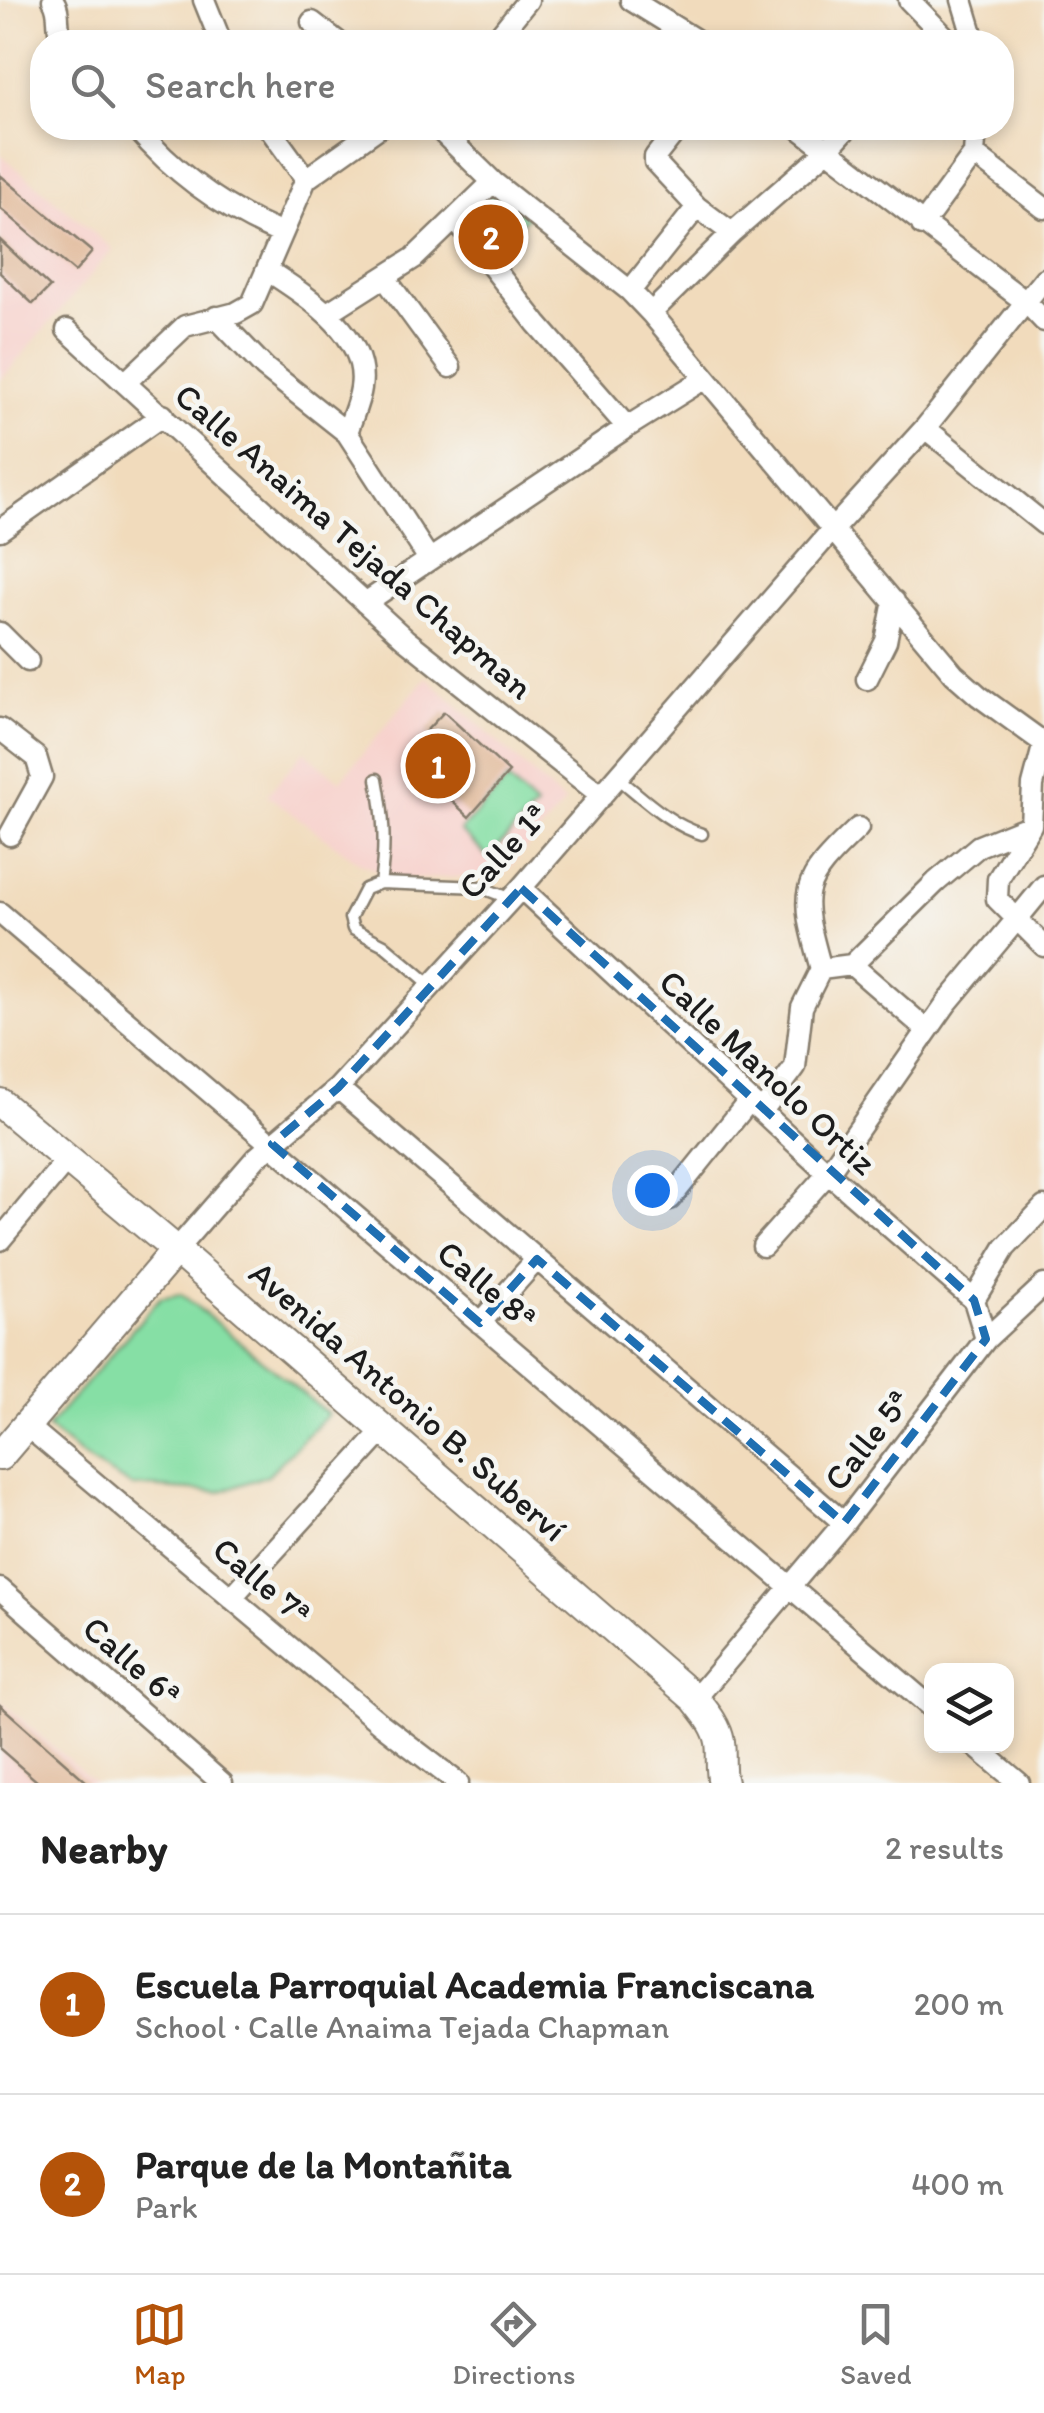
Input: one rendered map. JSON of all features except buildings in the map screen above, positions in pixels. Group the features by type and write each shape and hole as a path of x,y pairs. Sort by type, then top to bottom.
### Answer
{"main road":[{"name":"Avenida Antonio B. Suberví","path":"0,1102 696,1698 714,1725 720,1743 723,1783"},
{"name":"Calle 1ª","path":"0,1456 176,1250"}],"street":[{"path":"53,0 57,5 59,30"},
{"path":"204,0 217,30"},
{"path":"504,30 528,0"},
{"path":"631,0 684,30"},
{"path":"909,0 938,30"},
{"path":"962,0 972,30"},
{"path":"312,22 322,30"},
{"path":"146,140 158,154 240,216 282,234"},
{"path":"277,140 306,179"},
{"path":"126,382 184,326 236,313 252,304 306,179 361,140"},
{"path":"450,140 493,182 630,291 954,674 1044,743 1033,785 1032,825 998,879 998,899 1044,946"},
{"path":"668,140 655,157 656,162 698,207 732,233"},
{"path":"813,140 1026,303 1044,321"},
{"path":"651,313 732,233 836,140"},
{"path":"922,225 974,154 975,140"},
{"path":"974,154 1044,208"},
{"path":"329,312 414,258 493,182"},
{"path":"630,291 698,207"},
{"path":"455,219 537,324 627,427"},
{"path":"266,270 329,312 357,356 362,384 347,433"},
{"path":"385,278 450,367"},
{"name":"Calle 1ª","path":"176,1250 256,1158 338,1088 516,893 925,428 1044,279"},
{"path":"216,317 266,368 347,433 429,559"},
{"name":"Calle Anaima Tejada Chapman","path":"67,330 405,639 602,796"},
{"path":"365,603 704,379"},
{"path":"0,530 163,415"},
{"path":"925,428 1044,524"},
{"path":"866,680 886,641 894,602"},
{"path":"0,633 28,661"},
{"path":"0,729 36,757 42,778 10,836"},
{"path":"821,969 852,966 978,846 1032,825"},
{"path":"670,1198 795,1068 802,1006 821,969 807,917 807,886 821,864 858,828"},
{"path":"763,1246 828,1173 928,1030 1044,886"},
{"name":"Calle Manolo Ortiz","path":"516,893 974,1300"},
{"name":"Calle 8ª","path":"0,913 924,1701"},
{"path":"852,966 928,1030"},
{"path":"338,1088 844,1523"},
{"path":"0,1240 66,1161"},
{"path":"986,1339 974,1300 1004,1248 1044,1207"},
{"path":"480,1322 537,1259"},
{"name":"Calle 5ª","path":"696,1698 844,1523 986,1339 1044,1285"},
{"name":"Calle 7ª","path":"26,1425 382,1724 458,1783"},
{"path":"231,1598 384,1430"},
{"name":"Calle 6ª","path":"0,1589 222,1783"},
{"path":"984,1753 1019,1783"}],"lane":[{"path":"377,778 386,825 380,883"},
{"path":"618,778 689,831 702,834"},
{"path":"432,986 384,946 352,929 350,918 365,889 380,883 480,887 516,893"}],"highlighted area":[{"path":"521,888 974,1300 986,1339 844,1523 537,1259 480,1323 272,1144 338,1088"}],"shaded area":[{"path":"0,154 113,249 0,381"},
{"path":"426,677 565,803 503,875 398,880 358,862 267,795 304,751 340,781"},
{"path":"0,1701 95,1783 0,1783"}],"green space":[{"path":"493,187 528,216 490,255 461,219"},
{"path":"508,780 536,807 488,857 460,831"},
{"path":"181,1294 328,1414 268,1475 219,1492 132,1486 90,1462 47,1428 160,1298"}],"place":[{"name":"Parque de la Montañita","path":"491,237"},
{"name":"Escuela Parroquial Academia Franciscana","path":"438,766"}]}
